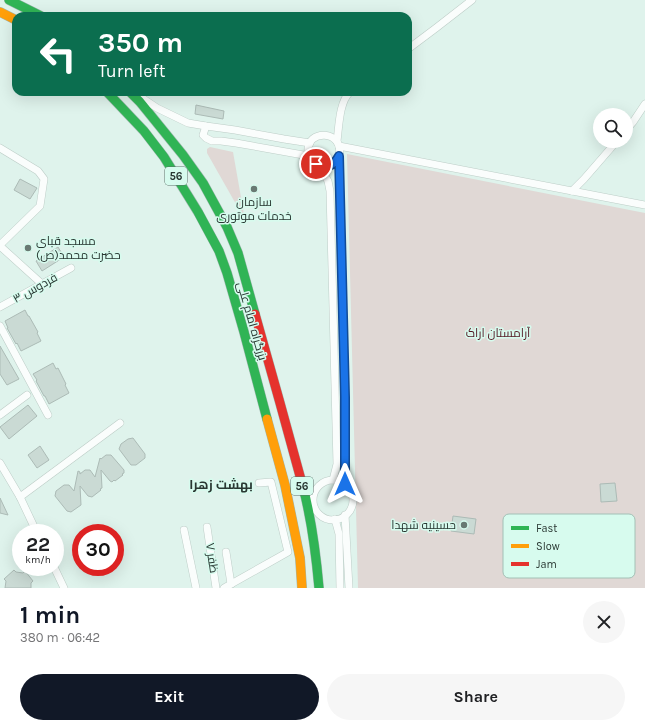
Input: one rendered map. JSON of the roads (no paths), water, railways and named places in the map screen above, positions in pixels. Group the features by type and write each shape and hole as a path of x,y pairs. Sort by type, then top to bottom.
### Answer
{"highway":[{"path":"9,0 33,12"},
{"path":"0,12 12,18"},
{"name":"بزرگراه امام علی","path":"110,96 144,131 164,157 182,184 219,251 244,332 284,485 300,558 302,588"},
{"name":"بزرگراه امام علی","path":"134,96 183,155 203,183 227,227 238,253 306,500 312,528 319,588"},
{"path":"226,273 225,261 220,244 224,237 228,237 230,240 243,268"}],"street":[{"path":"412,45 472,0"},
{"path":"140,96 157,108 188,123 310,143"},
{"path":"345,484 345,397 340,152 338,144 341,109 346,96"},
{"path":"633,122 645,104"},
{"path":"206,126 203,135 212,140 221,140 309,156"},
{"path":"339,156 336,161 330,165 325,167 319,166 313,162 309,156 308,150 310,143 315,138 322,135 329,136 338,144 645,205"},
{"path":"0,148 38,171 44,179 40,206 0,246 42,284"},
{"path":"572,191 611,148"},
{"path":"319,166 328,181 330,191 338,464 333,480"},
{"name":"فردوس ۳","path":"0,307 71,268"},
{"path":"334,300 343,300"},
{"path":"0,326 48,415"},
{"path":"0,415 27,395"},
{"path":"20,497 120,423"},
{"path":"1,465 20,497 33,524"},
{"path":"333,480 340,481 345,484 351,491 351,508 340,518 327,518 321,515 316,509 313,500 319,485 326,481 333,480"},
{"path":"224,588 288,552 271,482 260,484"},
{"path":"345,515 349,588"},
{"path":"335,519 339,534 340,588"},
{"name":"ظفر ۷","path":"207,527 216,588"},
{"path":"184,530 196,588"},
{"path":"226,552 231,584"},
{"path":"58,576 62,587"}],"place":[{"name":"سازمان خدمات موتوری","path":"254,189"},
{"name":"مسجد قبای حضرت محمد‌(ص)","path":"28,248"},
{"name":"حسینیه شهدا","path":"464,525"}],"district":[{"name":"بهشت زهرا","path":"221,484"}],"park label":[{"name":"آرامستان اراک","path":"498,333"}]}
